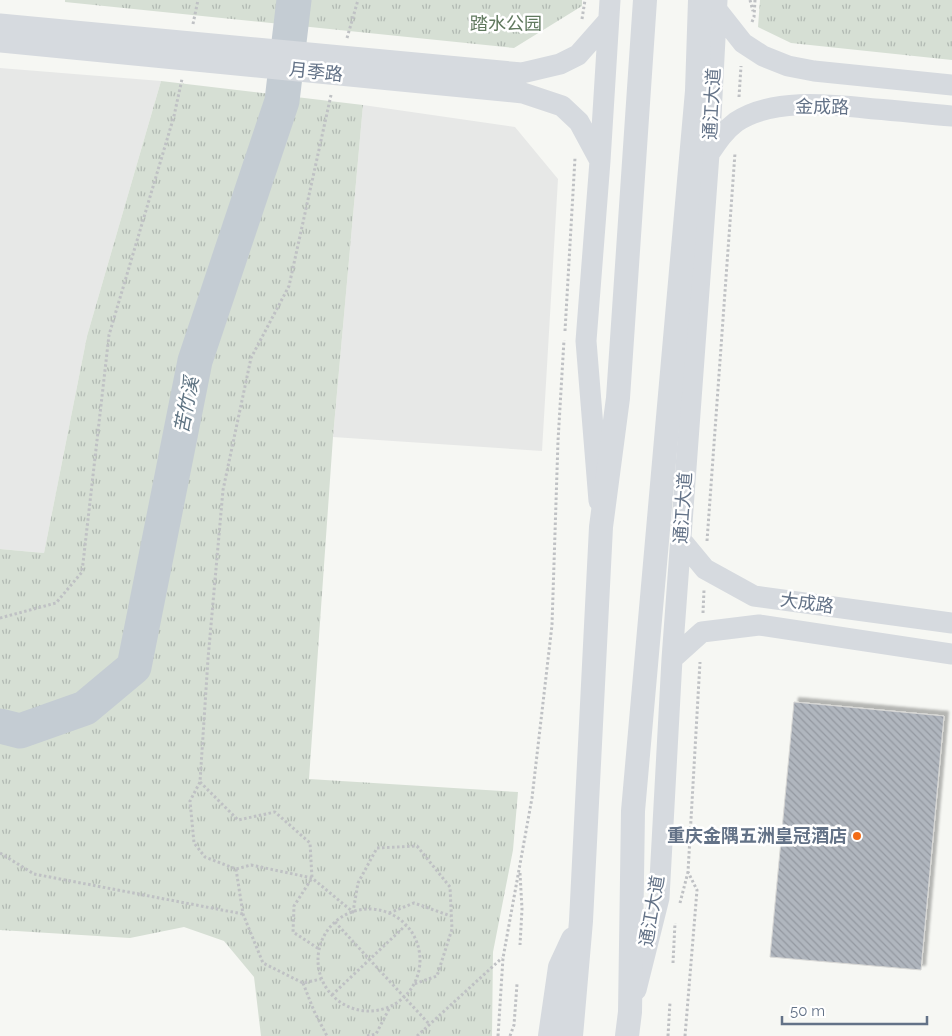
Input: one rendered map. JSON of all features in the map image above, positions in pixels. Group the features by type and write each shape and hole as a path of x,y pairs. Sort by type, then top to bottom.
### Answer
{"main road":[{"path":"571,1036 581,921 601,527 618,398 645,0"},
{"name":"通江大道","path":"627,1036 630,1012 633,811 697,91 711,3"},
{"path":"550,1036 560,967 581,921"},
{"path":"630,1012 636,1036"}],"street":[{"name":"金成路","path":"711,3 742,43 763,56 788,66 814,71 952,85"},
{"name":"通江大道","path":"630,1012 659,898 672,659 709,154 711,3"},
{"name":"月季路","path":"392,70 522,73 560,64 578,55 609,10"},
{"path":"601,527 586,341 609,10"},
{"name":"月季路","path":"0,24 172,49 392,70 523,92 562,106 579,122 600,161"},
{"name":"月季路","path":"0,42 172,49"},
{"name":"金成路","path":"709,154 720,137 738,122 761,111 789,106 817,103 952,116"},
{"name":"大成路","path":"681,540 705,570 754,596 952,623"},
{"name":"大成路","path":"702,632 759,625 952,654"},
{"path":"672,659 702,632"}],"path":[{"path":"192,29 198,0"},
{"path":"345,45 358,0"},
{"path":"578,55 584,0"},
{"path":"750,0 754,17"},
{"path":"679,907 688,872 705,570 738,122 742,43 754,17 755,0"},
{"path":"0,618 56,603 82,572 109,334 174,116 182,77"},
{"path":"332,91 289,286 251,358 223,490 208,659 200,782 190,801 194,843 205,857 236,869 251,864 312,878 352,912"},
{"path":"498,1036 503,958 532,798 552,625 558,431 575,153"},
{"path":"200,782 238,820 275,812 310,843 312,878 294,906 293,932 319,949"},
{"path":"352,912 358,883 378,848 417,846 450,887 452,929 437,976 414,984"},
{"path":"0,853 34,874 243,914"},
{"path":"519,867 522,910 520,945"},
{"path":"236,869 243,914 263,963 303,982 321,978"},
{"path":"685,1036 697,890 688,872"},
{"path":"389,913 414,902 451,916"},
{"path":"365,909 389,913 406,925 415,938 420,953 419,969 414,984 404,997 390,1006 375,1010 359,1010 344,1004 332,995 321,978 318,964 319,949 324,934 335,922 352,912 365,909"},
{"path":"673,963 677,916"},
{"path":"335,922 430,1025"},
{"path":"332,995 406,925"},
{"path":"417,1036 503,958"},
{"path":"303,982 314,1011 327,1036"},
{"path":"510,1036 514,1025 517,984"},
{"path":"668,1036 670,1002"},
{"path":"367,1036 376,1034 390,1006"}],"shaded area":[{"path":"0,68 161,81 87,336 44,553 0,549"},
{"path":"363,105 515,127 558,179 542,451 333,437"}],"green space":[{"name":"踏水公园","path":"65,0 582,0 582,6 514,48 65,2"},
{"path":"760,0 952,0 952,60 791,43 758,27"},
{"path":"161,81 363,105 333,437 309,779 518,792 513,850 493,952 492,1036 261,1036 254,977 224,941 184,927 130,938 0,930 0,549 44,553 87,336"}],"building":[{"name":"重庆金隅五洲皇冠酒店","path":"794,702 944,716 921,970 770,957"}],"waterway":[{"name":"苦竹溪","path":"0,726 20,731 85,708 134,667 195,361 282,101 294,0"}],"place":[{"name":"重庆金隅五洲皇冠酒店","path":"857,836"}]}
